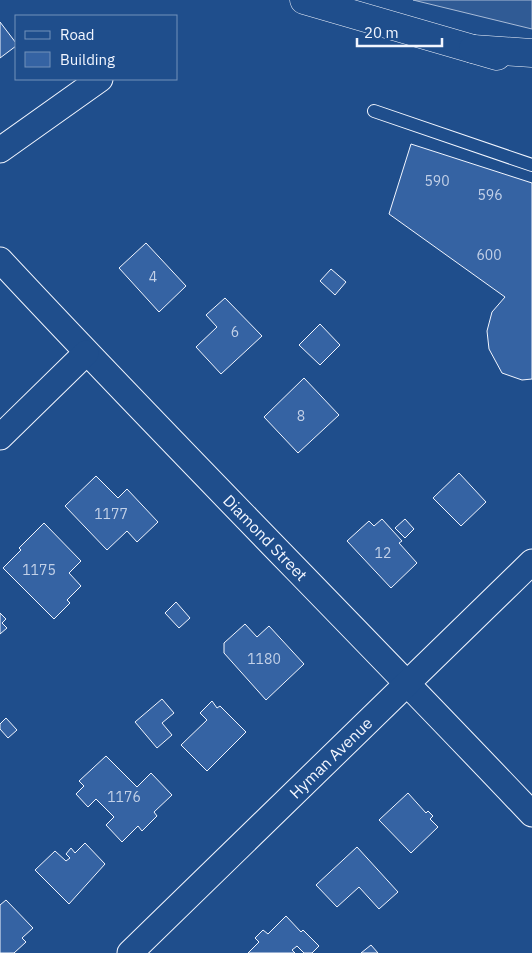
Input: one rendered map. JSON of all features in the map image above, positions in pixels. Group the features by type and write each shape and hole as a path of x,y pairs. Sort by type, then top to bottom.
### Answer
{"main road":[{"path":"304,0 532,66"},
{"path":"473,49 532,53"}],"street":[{"path":"0,150 99,80"},
{"name":"Diamond Street","path":"0,260 86,353 532,814"},
{"path":"0,436 86,353"},
{"name":"Hyman Avenue","path":"130,953 532,562"}],"lane":[{"path":"374,111 532,165"}],"shaded area":[{"path":"413,0 532,0 532,29"}],"building":[{"path":"0,22 15,42 15,47 0,58"},
{"path":"411,144 532,183 532,379 522,380 502,373 489,349 487,331 492,312 505,297 389,214"},
{"path":"146,243 186,286 159,312 119,268"},
{"path":"331,269 346,282 335,295 320,281"},
{"path":"225,298 262,336 221,374 196,347 217,327 206,315"},
{"path":"320,324 340,345 320,365 299,345"},
{"path":"304,378 339,415 298,453 264,417"},
{"path":"459,473 486,502 461,526 433,498"},
{"path":"96,476 118,498 127,489 158,522 137,542 127,531 107,550 65,506"},
{"path":"382,519 402,541 399,543 417,563 391,588 347,541 369,521 374,526"},
{"path":"405,519 414,529 405,538 395,528"},
{"path":"44,523 81,561 69,573 81,586 67,600 70,603 54,619 3,568 21,550 19,548"},
{"path":"176,602 190,618 179,628 165,613"},
{"path":"0,613 6,619 2,623 7,628 0,634"},
{"path":"245,624 257,637 269,626 304,664 266,700 224,653 224,643"},
{"path":"162,699 174,713 162,723 172,735 157,748 135,722"},
{"path":"212,701 217,708 220,706 246,732 207,771 181,745 207,720 200,713"},
{"path":"6,718 17,730 8,738 0,729 0,724"},
{"path":"106,756 137,787 151,773 172,795 154,812 157,816 142,831 138,826 122,842 106,825 114,817 96,799 88,807 76,794 84,786 79,781"},
{"path":"408,793 426,813 428,811 433,816 430,819 438,827 411,853 379,820"},
{"path":"85,843 105,864 69,904 35,870 55,851 66,861 70,858 66,854 71,848 75,853"},
{"path":"357,847 398,892 379,909 359,887 337,907 316,885"},
{"path":"6,900 33,928 22,938 26,942 14,953 0,953 0,905"},
{"path":"286,916 301,932 303,930 319,946 312,953 304,953 297,946 292,950 295,953 248,953 259,942 255,938 263,930 268,934"},
{"path":"371,945 378,953 361,953"}]}
